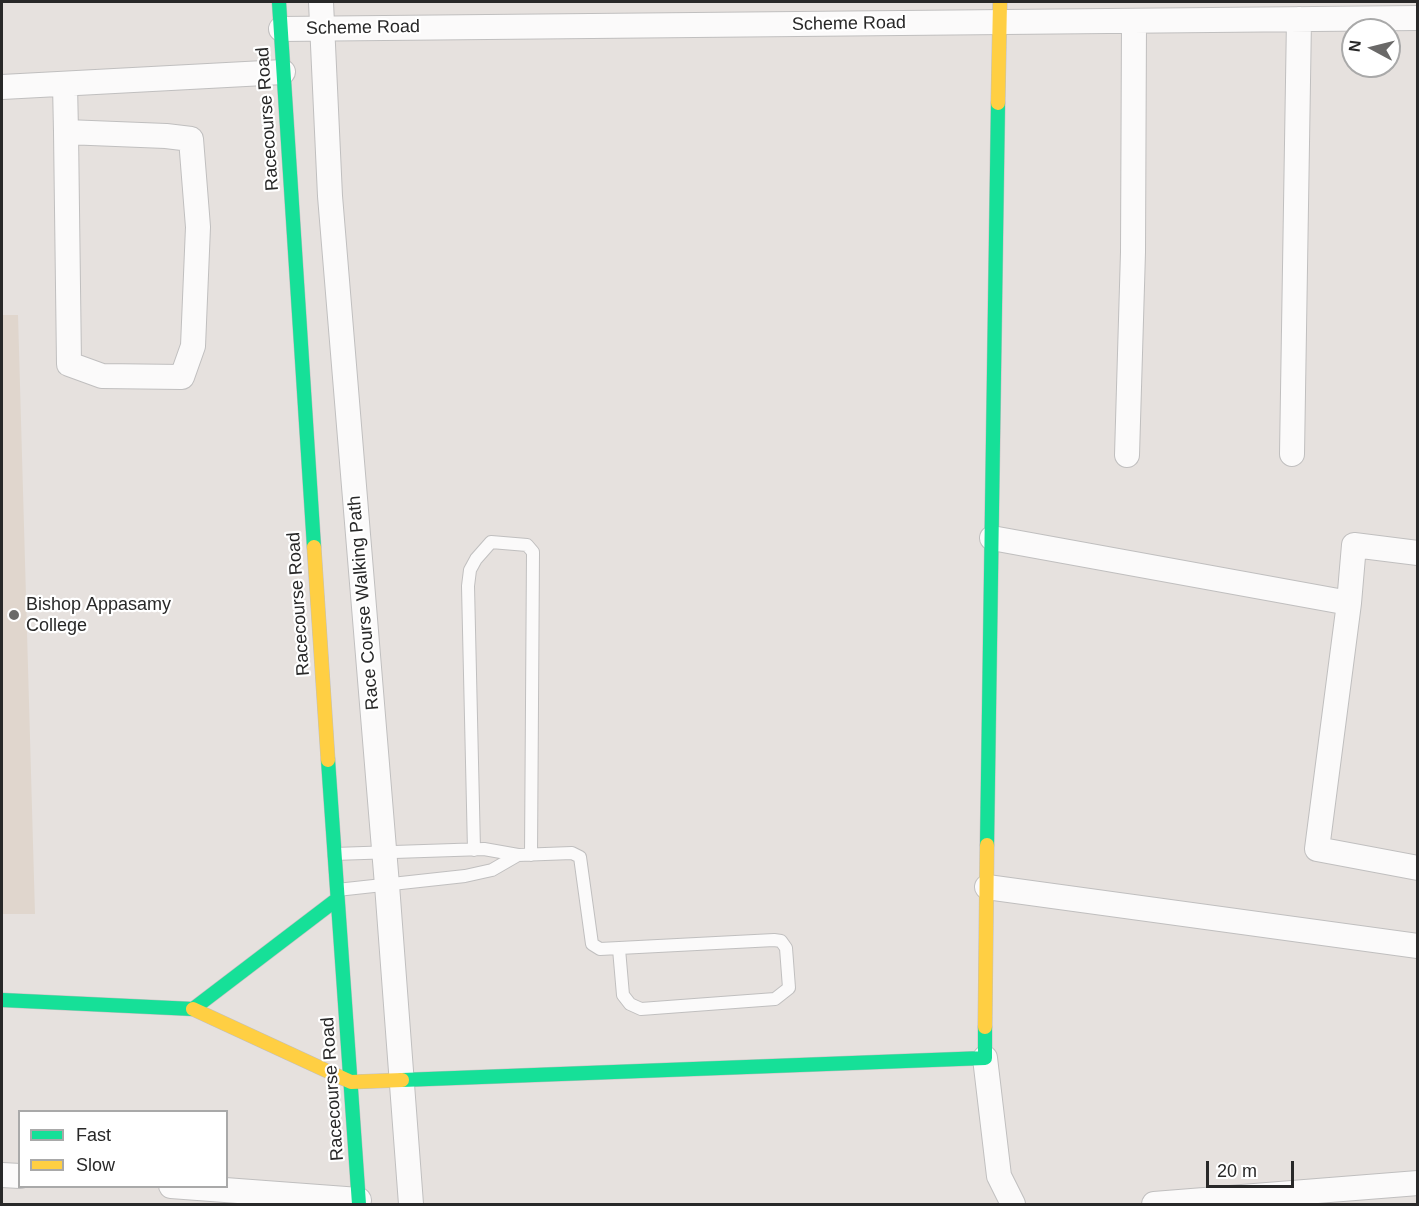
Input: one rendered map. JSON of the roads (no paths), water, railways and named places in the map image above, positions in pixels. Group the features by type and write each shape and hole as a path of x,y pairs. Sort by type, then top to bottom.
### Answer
{"street":[{"name":"Racecourse Road","path":"279,2 333,854 359,1202"},
{"name":"Race Course Walking Path","path":"321,2 330,196 411,1204"},
{"name":"Scheme Road","path":"281,29 1000,12 1134,21 1418,18"},
{"path":"1000,12 985,1058 999,1176 1013,1204"},
{"path":"1292,454 1299,20"},
{"path":"1127,455 1133,252 1134,21"},
{"path":"2,87 283,72"},
{"path":"65,84 69,364 102,376 182,376 193,346 198,227 190,139 66,132"},
{"path":"992,538 1349,603"},
{"path":"1418,553 1354,545 1349,603 1317,849 1418,868"},
{"path":"987,887 1418,946"},
{"path":"193,1009 336,896"},
{"path":"2,1000 193,1009 351,1082 985,1058"},
{"path":"2,1174 18,1176"},
{"path":"1154,1204 1418,1183"},
{"path":"194,1188 359,1202"}],"lane":[{"path":"474,849 468,586 470,570 490,542 527,545 533,552 525,855"},
{"path":"333,854 474,849 525,855 572,853 580,857 592,944 600,950 774,940 781,941 786,948 789,988 775,999 641,1009 630,1004 623,995 619,949"},
{"path":"336,896 387,885 465,876 492,870 525,855"}],"place":[{"name":"Bishop Appasamy College","path":"14,615"}]}
